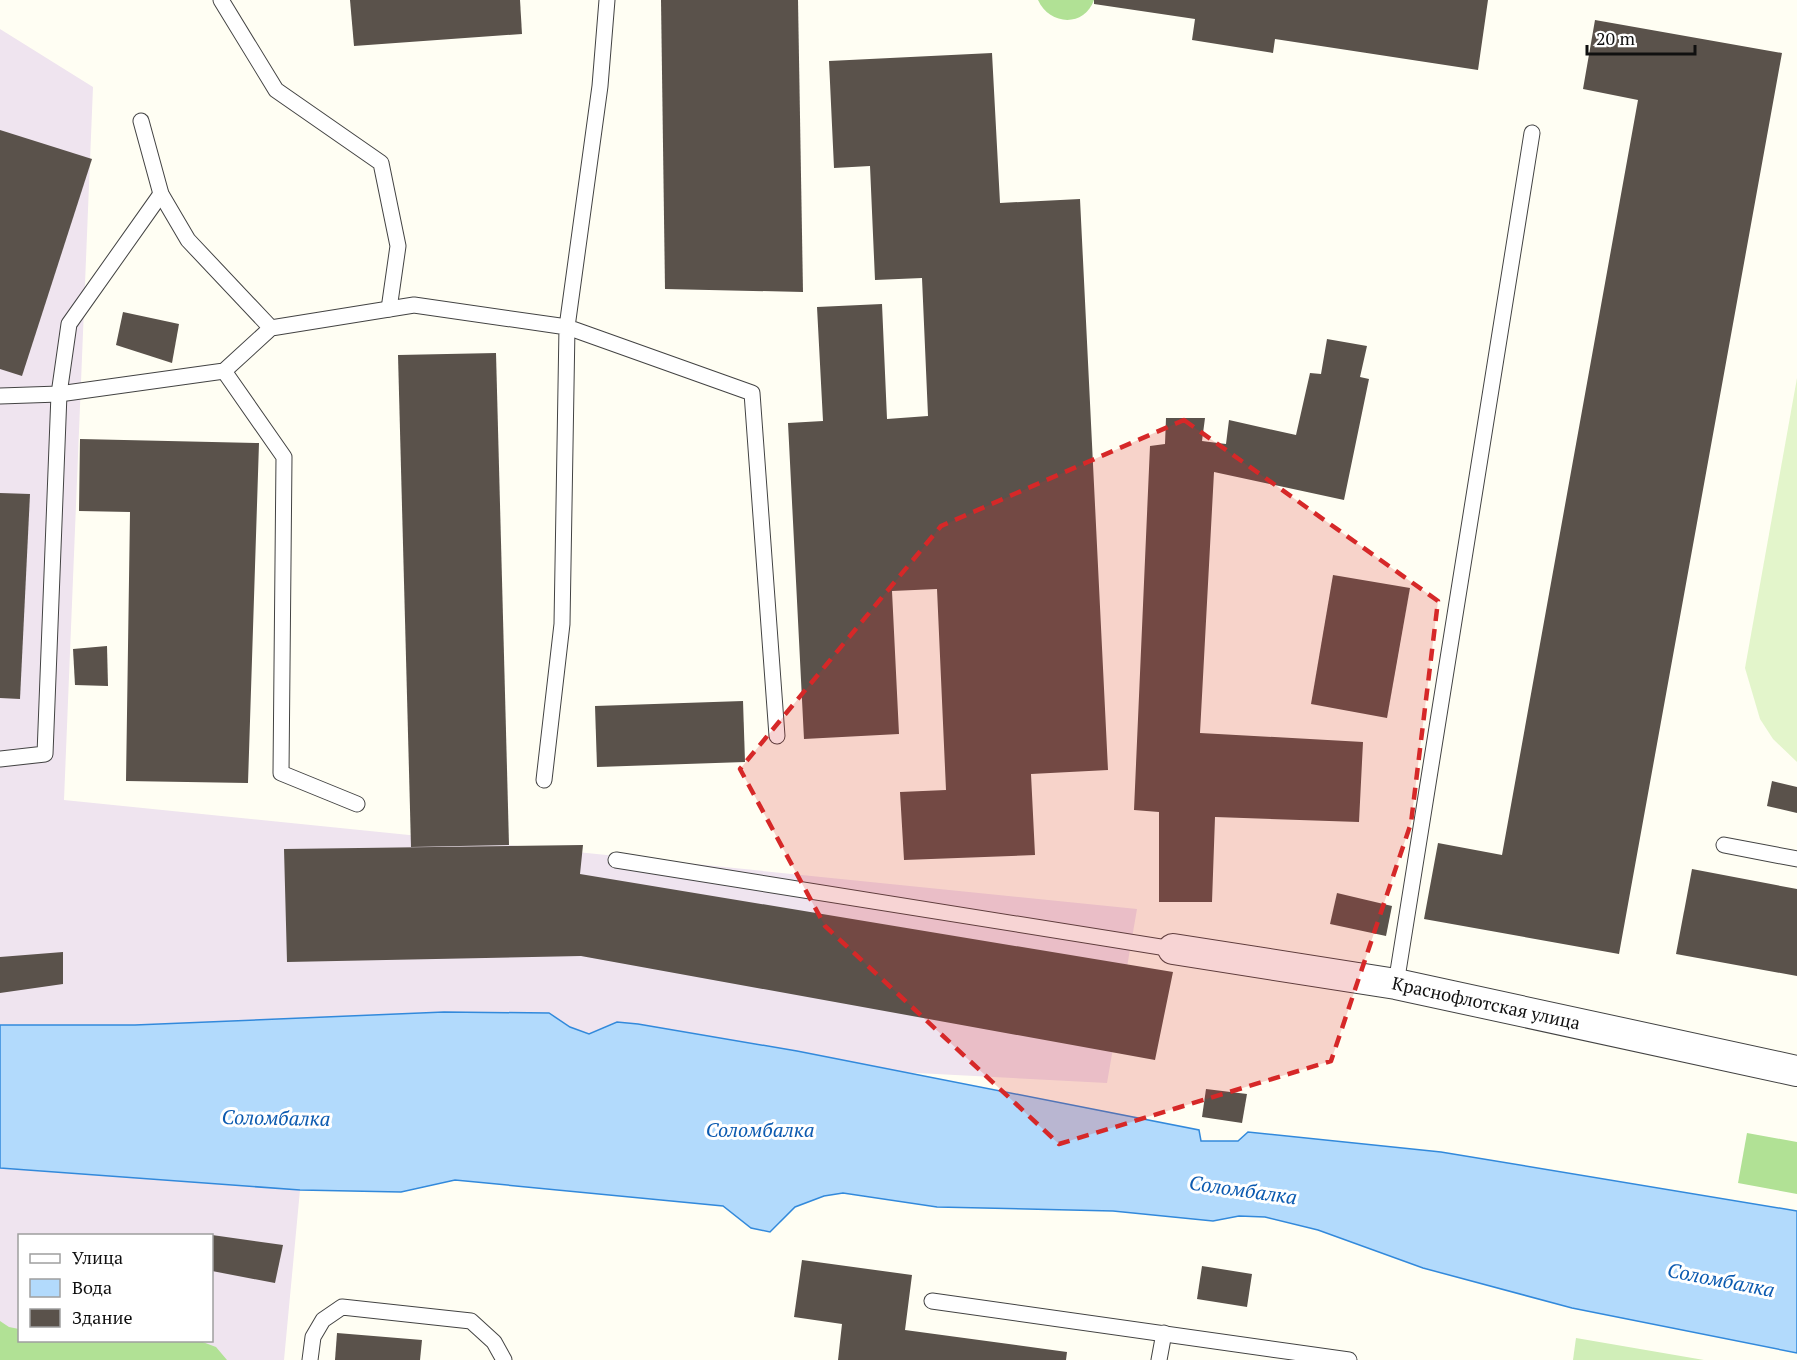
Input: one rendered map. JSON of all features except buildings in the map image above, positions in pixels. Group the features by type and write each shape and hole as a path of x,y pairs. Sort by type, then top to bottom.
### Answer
{"street":[{"name":"Краснофлотская улица","path":"1173,949 1396,984 1797,1071"}],"lane":[{"path":"222,0 276,90 381,163 398,246 389,309"},
{"path":"544,780 562,624 567,327 600,86 607,0"},
{"path":"141,121 161,195 189,240 271,328"},
{"path":"1396,984 1532,132"},
{"path":"0,759 45,754 59,394 69,324 161,195"},
{"path":"0,396 59,394 224,371 271,328 414,305 567,327 752,393 777,736"},
{"path":"224,371 284,457 280,773 357,804"},
{"path":"1724,845 1797,859"},
{"path":"616,860 1173,949"},
{"path":"932,1301 1349,1360"},
{"path":"310,1360 313,1337 323,1320 342,1307 471,1321 494,1342 504,1360"},
{"path":"1159,1360 1164,1334"}],"highlighted area":[{"path":"1184,420 1438,601 1411,823 1331,1061 1059,1144 825,926 740,769 941,526"}],"shaded area":[{"path":"0,29 93,87 64,800 1137,909 1107,1083 0,1025"},
{"path":"0,1168 300,1190 284,1360 0,1360"}],"green space":[{"path":"1038,0 1094,0 1083,15 1066,20 1050,14"},
{"path":"1797,378 1797,762 1773,739 1760,719 1745,668"},
{"path":"1747,1133 1797,1142 1797,1194 1738,1183"},
{"path":"0,1321 9,1327 18,1329 18,1342 203,1342 216,1347 227,1360 0,1360"},
{"path":"1576,1338 1704,1360 1573,1360"}],"water":[{"name":"Соломбалка","path":"444,1012 549,1013 570,1027 589,1034 617,1022 797,1051 1199,1130 1201,1141 1238,1141 1248,1132 1441,1152 1797,1211 1797,1353 1572,1308 1423,1268 1318,1230 1265,1217 1239,1216 1213,1221 1113,1211 937,1207 843,1193 824,1196 795,1207 770,1232 751,1228 723,1206 455,1180 401,1192 300,1190 0,1168 0,1025 135,1025"}]}
